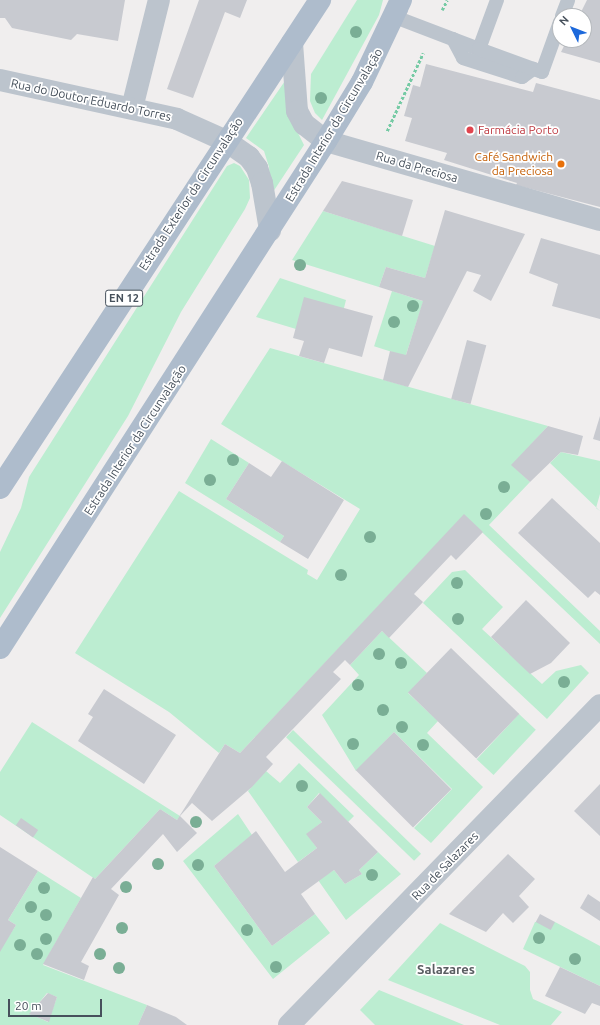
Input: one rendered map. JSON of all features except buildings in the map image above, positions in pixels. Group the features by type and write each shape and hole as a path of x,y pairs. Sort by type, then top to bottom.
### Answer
{"main road":[{"name":"Estrada Exterior da Circunvalação","path":"0,488 226,141 320,0"},
{"name":"Estrada Interior da Circunvalação","path":"0,648 326,141 362,82 398,9"}],"street":[{"path":"132,108 159,0"},
{"path":"292,43 297,111 304,124 326,141"},
{"name":"Rua do Doutor Eduardo Torres","path":"0,80 177,119 226,141"},
{"name":"Estrada Interior da Circunvalação","path":"226,141 249,157 257,168 262,183 270,230"},
{"name":"Rua da Preciosa","path":"326,141 600,220"},
{"name":"Rua de Salazares","path":"291,1024 600,705"}],"lane":[{"name":"Estrada Interior da Circunvalação","path":"398,9 409,0"},
{"path":"478,49 497,0"},
{"path":"398,9 432,31 542,72 552,44"},
{"path":"453,39 463,58 522,77 533,68"}],"path":[{"path":"386,132 446,0"}],"green space":[{"path":"357,0 383,0 379,15 322,120 315,113 310,101 311,74"},
{"path":"287,78 297,131 304,145 271,195 269,167 264,151 246,138"},
{"path":"234,163 240,166 249,180 250,198 245,209 181,312 128,416 0,618 0,552 21,508 29,477 227,166"},
{"path":"323,211 435,246 425,278 386,267 379,287 292,260"},
{"path":"280,278 346,300 344,308 296,329 256,317"},
{"path":"392,291 423,301 405,356 374,346"},
{"path":"270,348 548,426 512,465 530,482 489,525 600,631 600,644 464,515 240,753 225,744 219,753 169,712 75,653 179,491 308,570 307,574 317,580 360,509 221,424"},
{"path":"211,439 249,463 226,499 284,536 280,542 185,483"},
{"path":"561,452 600,461 600,494 596,507 550,463"},
{"path":"465,570 503,607 482,629 542,684 556,671 581,665 589,673 547,719 423,603 452,572"},
{"path":"382,631 427,673 408,693 438,721 427,733 483,787 431,843 414,828 452,789 394,732 356,771 322,715 359,675 350,665"},
{"path":"519,714 536,730 494,775 477,759"},
{"path":"32,722 180,816 177,820 160,809 95,879 0,815 0,772"},
{"path":"293,730 421,854 414,861 286,737"},
{"path":"299,763 354,816 348,822 319,793 307,807 322,822 307,834 317,848 298,862 248,791 266,771 280,783"},
{"path":"238,814 252,835 214,866 272,946 315,914 330,933 273,979 183,861"},
{"path":"378,852 401,874 346,920 318,880 334,870 345,884 362,874 359,870"},
{"path":"38,871 81,898 43,965 147,1005 138,1025 0,1025 0,950 16,925 8,920","holes":["47,993 57,997 48,1022 30,1014"]},
{"path":"535,922 555,922 600,946 600,986 523,949"},
{"path":"440,923 525,966 530,972 530,990 533,999 562,1012 551,1025 500,1025 388,980"},
{"path":"379,990 464,1025 375,1025 360,1010"}],"place":[{"name":"Farmácia Porto","path":"470,130"},
{"name":"Café Sandwich da Preciosa","path":"561,164"}],"district":[{"name":"Salazares","path":"446,969"}]}
